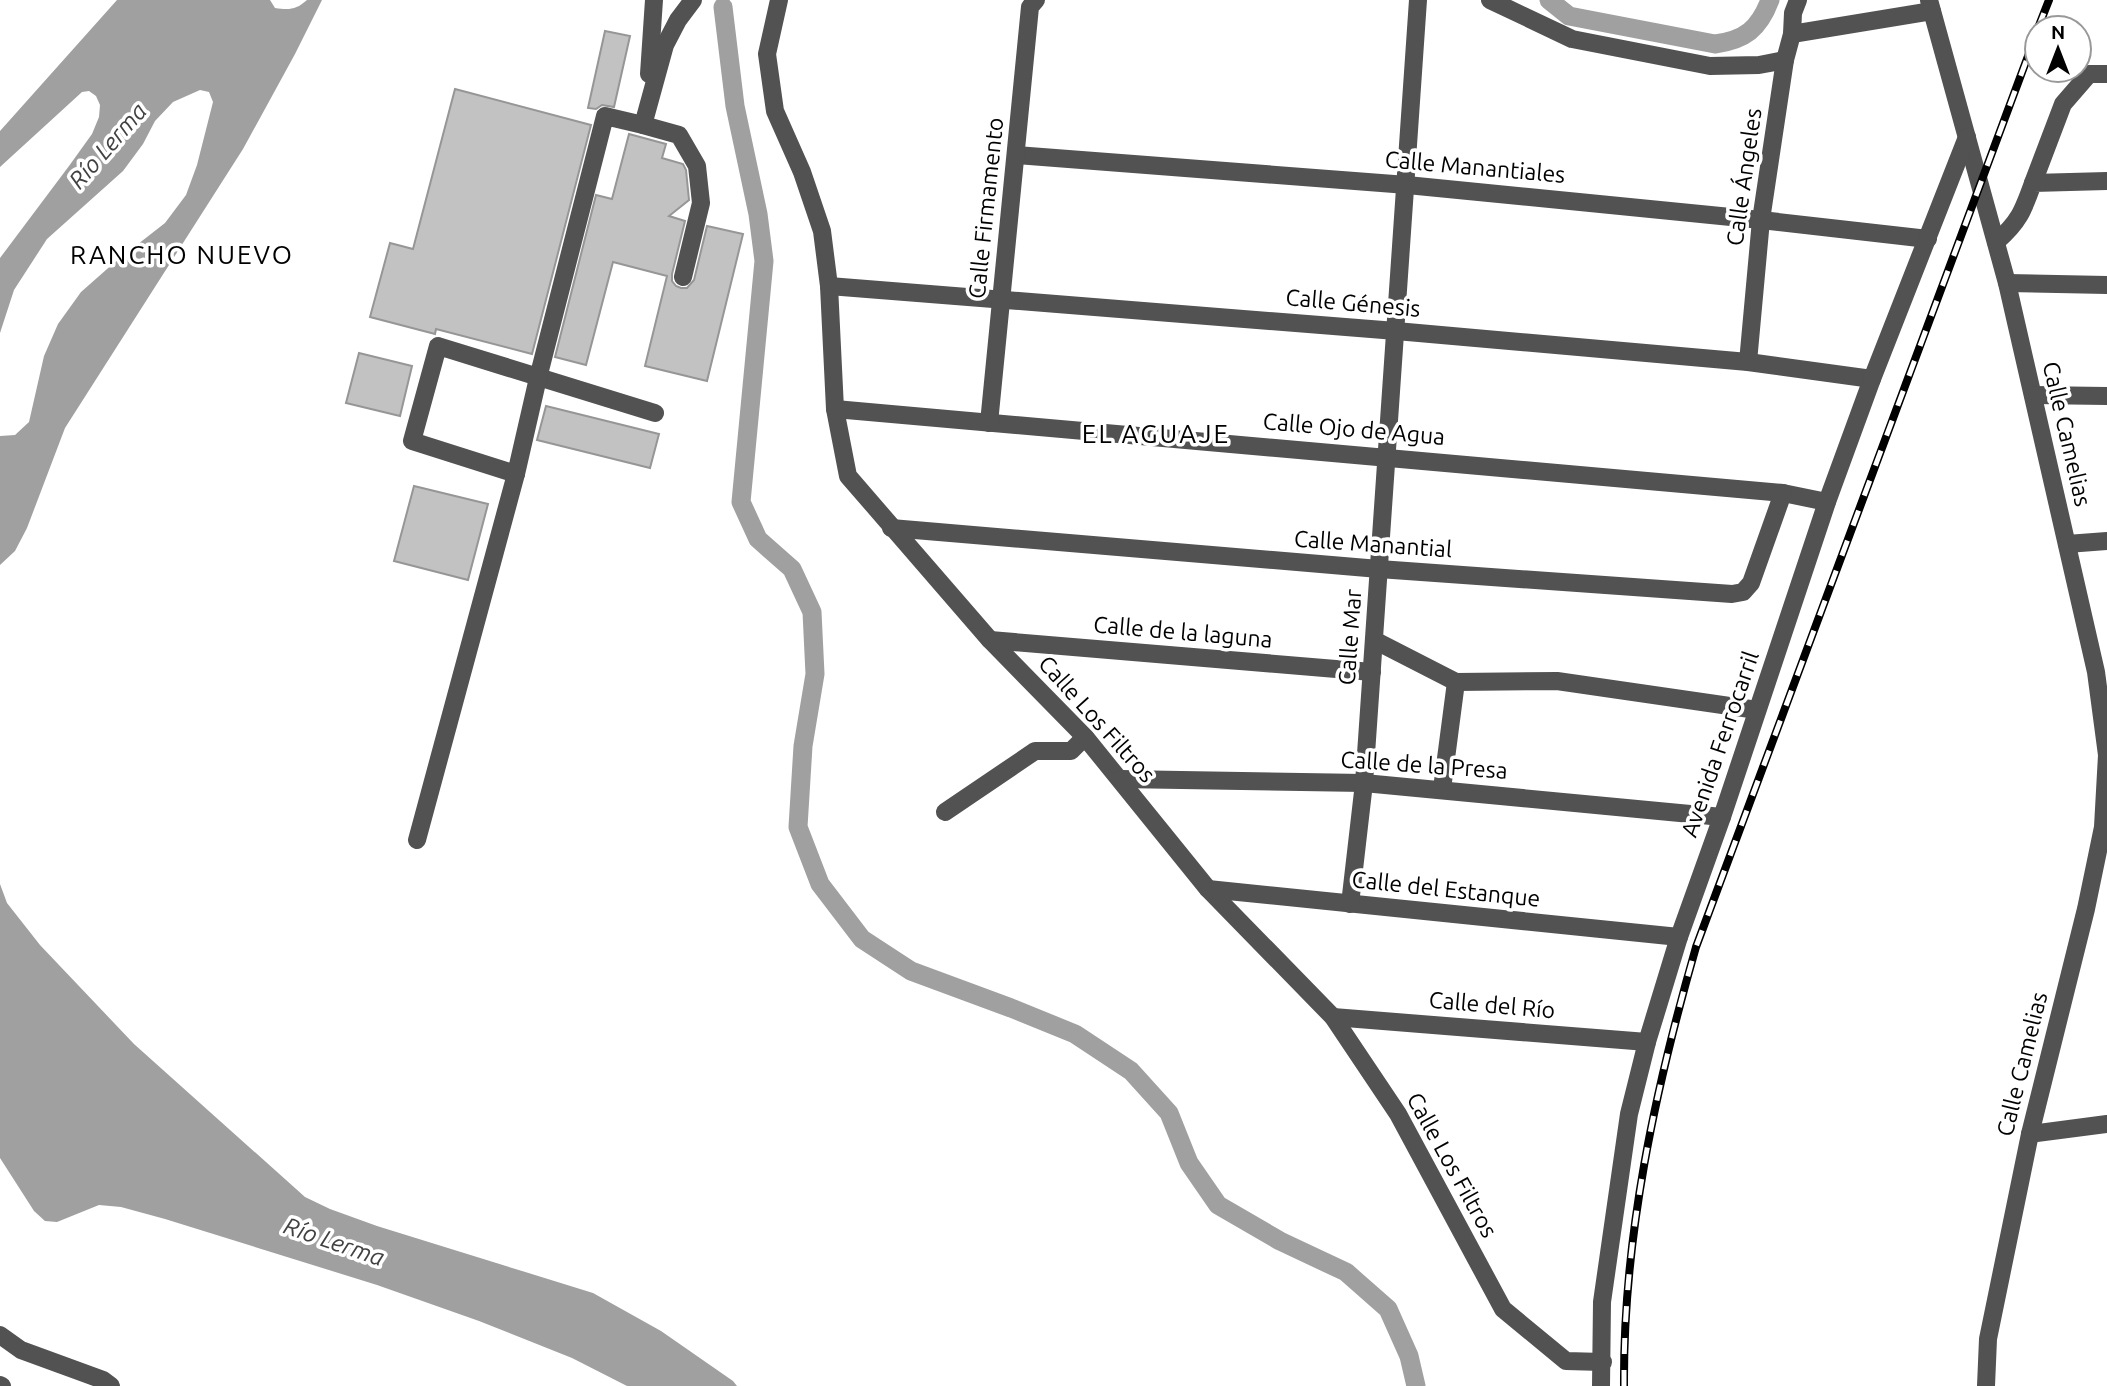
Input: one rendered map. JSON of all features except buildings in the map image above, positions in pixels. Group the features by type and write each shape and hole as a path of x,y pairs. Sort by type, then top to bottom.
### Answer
{"street":[{"path":"645,117 654,0"},
{"path":"645,117 665,45 678,20 693,0"},
{"name":"Calle Los Filtros","path":"779,0 767,54 775,111 802,172 822,231 829,286 835,409 848,476 990,640 1085,737 1208,888 1334,1017 1398,1114 1503,1309 1566,1361 1603,1362"},
{"name":"Calle Firmamento","path":"989,423 1030,7 1036,0"},
{"name":"Calle Mar","path":"1350,904 1364,783 1418,0"},
{"path":"1490,0 1572,39 1710,66 1759,65 1784,60"},
{"name":"Calle Ángeles","path":"1748,362 1761,220 1784,60 1798,0"},
{"path":"1792,34 1931,5"},
{"name":"Calle Camelias","path":"1931,5 2007,283 2096,673 2107,755 2103,827 2086,909 2030,1133 1988,1339 1986,1386"},
{"path":"1996,242 2022,215 2063,104 2098,74"},
{"path":"417,840 516,474 605,116 645,117 679,135 696,166 701,203 683,277"},
{"name":"Avenida Ferrocarril","path":"1601,1386 1602,1302 1629,1114 1647,1042 1679,937 1827,502 1967,137"},
{"name":"Calle Manantiales","path":"1016,155 1407,185 1928,239"},
{"path":"2033,183 2107,181"},
{"path":"2007,283 2107,285"},
{"name":"Calle Génesis","path":"829,286 1748,362 1872,379"},
{"path":"516,474 412,441 438,345 655,413"},
{"path":"2033,395 2107,396"},
{"name":"Calle Ojo de Agua","path":"835,409 1783,493 1827,502"},
{"name":"Calle Manantial","path":"891,528 1379,569 1732,594 1743,592 1751,583 1783,493"},
{"path":"2067,544 2107,541"},
{"name":"Calle de la laguna","path":"990,640 1372,672"},
{"path":"1374,640 1456,682 1557,681 1757,710"},
{"path":"1442,789 1456,682"},
{"path":"945,812 1035,751 1071,751 1085,737"},
{"name":"Calle de la Presa","path":"1121,779 1364,783 1722,817"},
{"name":"Calle del Estanque","path":"1208,888 1679,937"},
{"name":"Calle del Río","path":"1334,1017 1647,1042"},
{"path":"2030,1133 2107,1124"},
{"path":"0,1335 21,1350 103,1380 111,1386"}],"water":[{"name":"Río Lerma","path":"117,0 270,0 275,8 284,9 296,7 307,0 322,0 243,149 65,428 27,528 15,551 0,565 0,436 15,435 29,422 44,356 58,324 81,292 165,223 186,195 197,165 213,102 209,92 200,90 173,102 155,121 143,144 123,171 47,239 14,290 0,333 0,258 92,134 99,117 100,105 96,96 89,91 82,92 0,167 0,131"},
{"name":"Río Lerma","path":"0,884 7,903 40,945 134,1044 305,1197 377,1226 593,1293 661,1331 737,1386 627,1386 572,1358 479,1321 377,1285 121,1207 99,1205 57,1222 45,1221 34,1211 0,1158"}],"waterway":[{"path":"1549,0 1569,16 1715,44 1735,40 1750,31 1761,19 1770,0"},
{"path":"723,7 735,106 758,214 764,261 741,502 758,539 792,569 812,612 815,674 803,746 798,827 820,884 862,939 911,971 1075,1034 1131,1071 1169,1113 1189,1163 1218,1205 1280,1241 1346,1272 1388,1309 1409,1356 1416,1386"}],"railway":[{"path":"2044,14 2049,0"},
{"path":"1624,1386 1629,1275 1644,1164 1667,1055 1696,947 2023,70"}],"district":[{"name":"RANCHO NUEVO","path":"182,255"},
{"name":"EL AGUAJE","path":"1156,434"}]}
